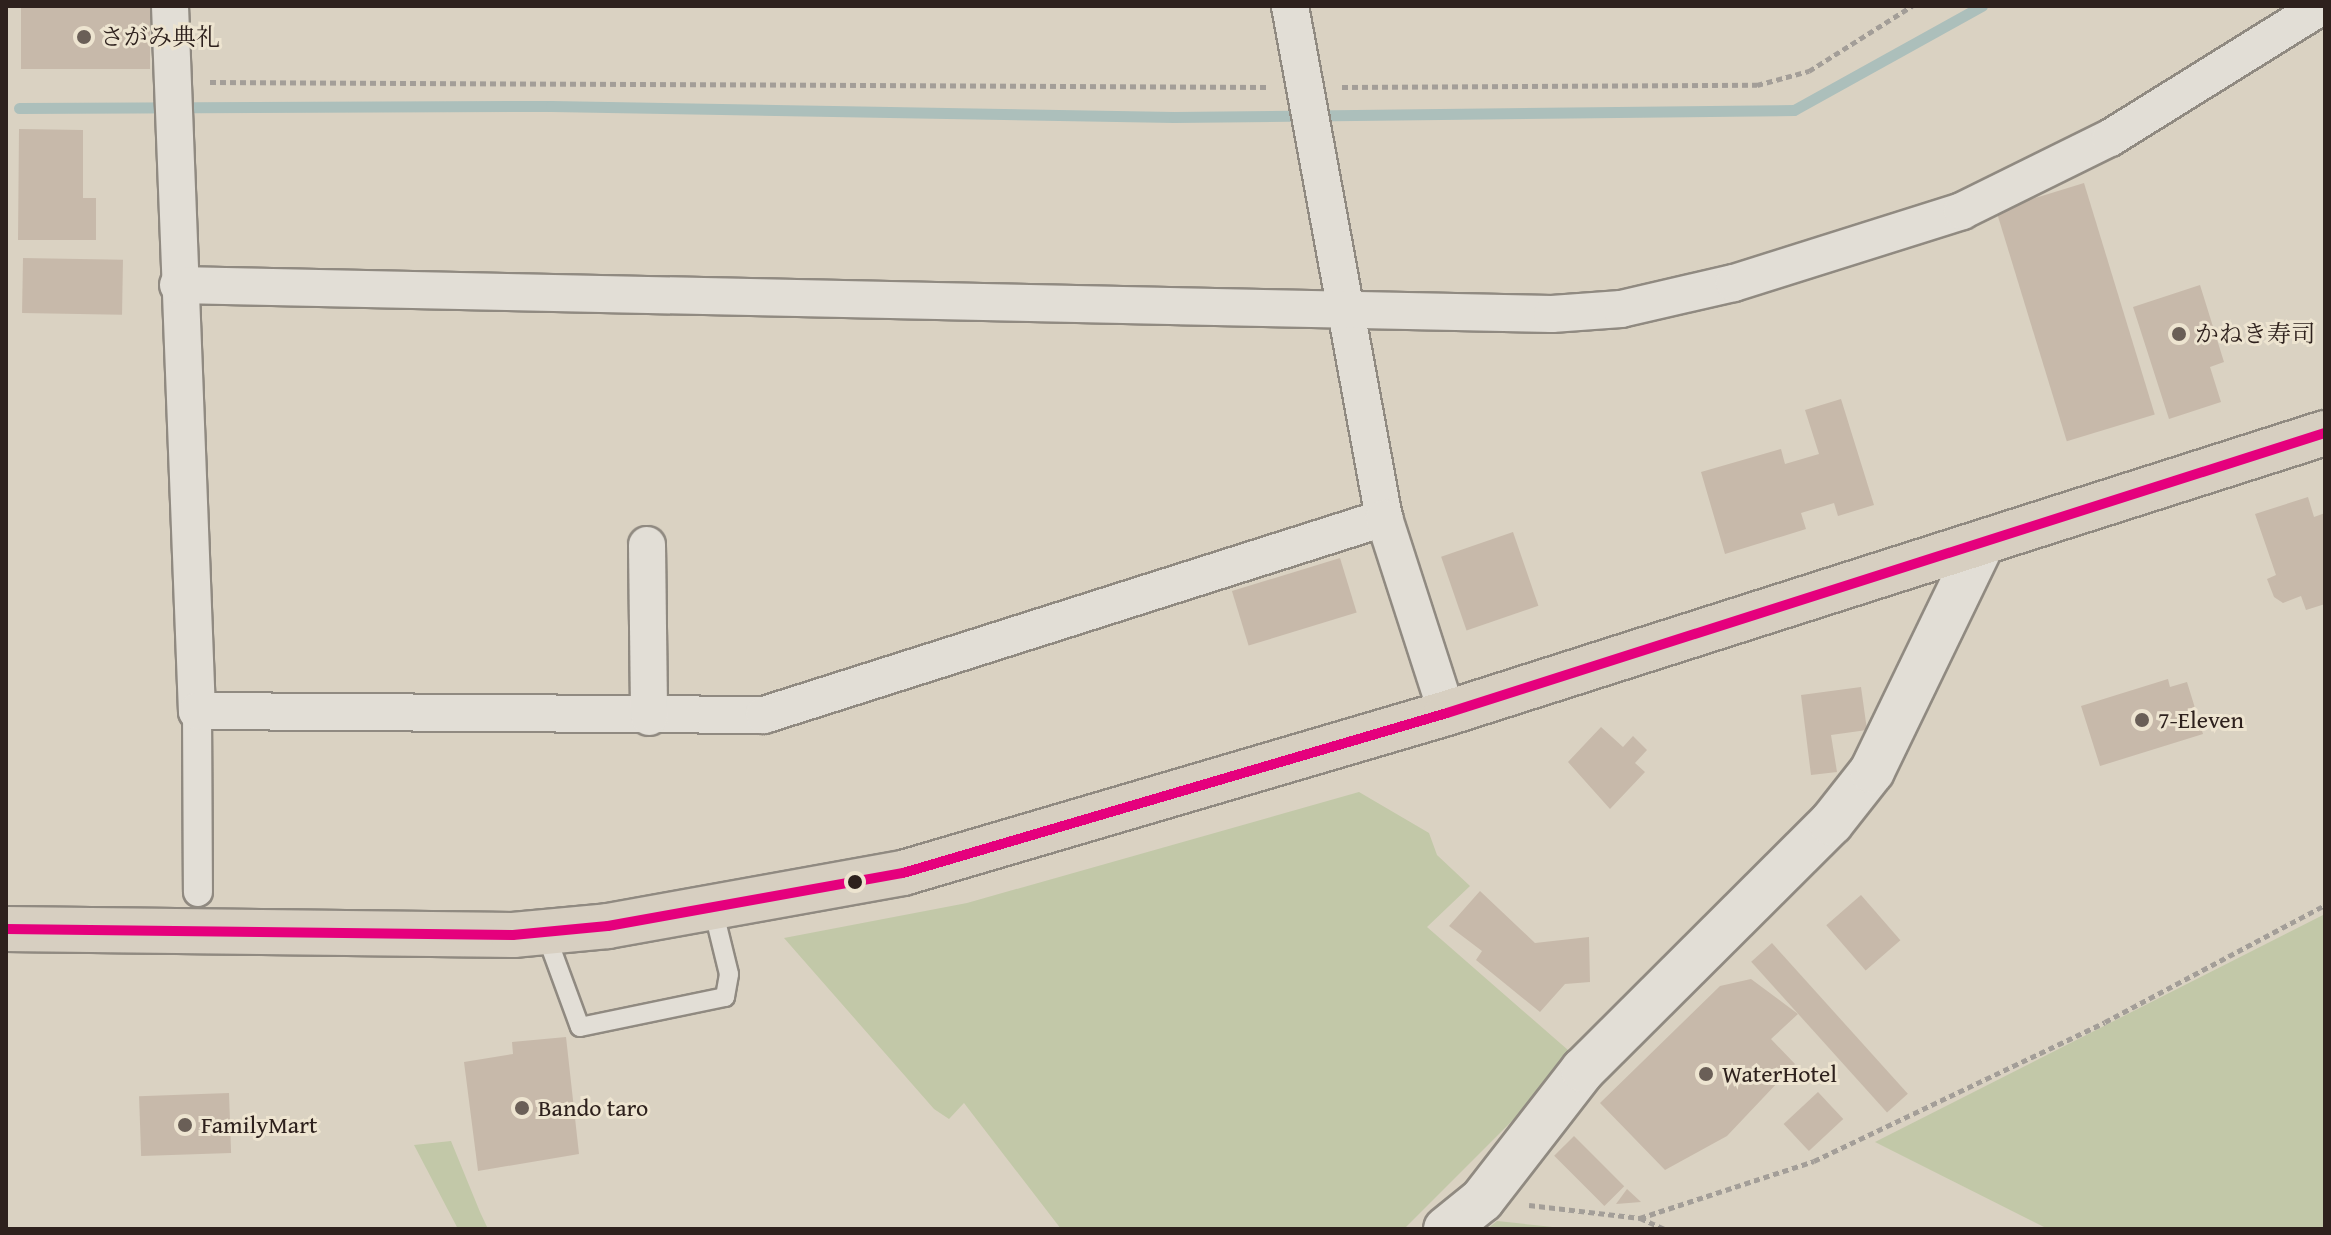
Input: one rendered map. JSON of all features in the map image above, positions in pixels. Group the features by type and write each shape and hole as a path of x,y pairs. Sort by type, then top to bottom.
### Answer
{"highway":[{"path":"6,929 545,932 713,909 903,873 1052,834 1447,713 2325,433"}],"street":[{"path":"170,6 168,82 197,711 198,892"},
{"path":"1290,6 1384,518 1447,713"},
{"path":"178,285 1344,307 1552,314 1621,309 1734,283 1962,211 2110,138 2322,6"},
{"path":"197,711 649,717 764,715 1384,518"},
{"path":"1446,1229 1482,1200 1583,1070 1770,888 1872,771 1982,543"},
{"path":"647,545 649,717"}],"lane":[{"path":"545,932 580,1027 725,997 729,974 713,909"}],"path":[{"path":"168,82 1304,87 1757,85 1809,71 1912,6"},
{"path":"1640,1218 1814,1161 2105,1022 2325,905"},
{"path":"1482,1200 1640,1218 1665,1229"}],"green space":[{"path":"1359,792 1429,833 1437,855 1470,886 1427,927 1576,1057 1404,1229 1061,1229 964,1103 949,1119 934,1109 784,938 967,903"},
{"path":"2325,914 2325,1229 2048,1229 1875,1142"},
{"path":"451,1141 488,1229 458,1229 414,1145"},
{"path":"1497,1221 1572,1229 1487,1229"}],"building":[{"name":"さがみ典礼","path":"21,6 150,6 150,69 21,69"},
{"path":"19,129 83,130 83,198 96,198 96,240 18,240"},
{"path":"2084,183 2155,414 2067,441 1996,210"},
{"path":"23,258 123,260 122,315 22,313"},
{"name":"かねき寿司","path":"2200,285 2224,362 2210,367 2221,402 2169,419 2133,307"},
{"path":"1841,399 1874,505 1838,516 1834,503 1801,513 1806,529 1725,554 1701,472 1781,449 1785,464 1819,454 1805,410"},
{"path":"2308,497 2314,517 2325,513 2325,604 2306,610 2301,596 2283,603 2274,597 2267,579 2276,575 2255,514"},
{"path":"1513,532 1538,606 1467,630 1441,557"},
{"path":"1340,558 1357,613 1249,646 1232,591"},
{"name":"7-Eleven","path":"2168,679 2170,687 2187,682 2203,734 2100,766 2081,706"},
{"path":"1861,687 1867,730 1831,735 1837,772 1811,775 1801,695"},
{"path":"1601,727 1623,747 1633,736 1647,750 1635,763 1645,772 1610,809 1568,762"},
{"path":"1480,891 1535,943 1589,937 1590,982 1565,984 1540,1012 1476,960 1482,951 1449,926"},
{"path":"1861,895 1900,940 1866,970 1826,925"},
{"path":"1772,943 1908,1094 1887,1113 1751,962"},
{"name":"WaterHotel","path":"1751,979 1798,1014 1771,1039 1795,1064 1727,1136 1665,1170 1600,1103 1720,986"},
{"name":"Bando taro","path":"566,1037 579,1154 478,1171 464,1062 513,1054 512,1042"},
{"path":"1818,1092 1843,1119 1809,1151 1784,1124"},
{"name":"FamilyMart","path":"229,1093 231,1153 141,1156 139,1096"},
{"path":"1574,1136 1624,1186 1604,1206 1554,1156"},
{"path":"1627,1189 1641,1202 1616,1204"}],"waterway":[{"path":"19,108 551,106 1174,117 1794,110 1982,6"}],"transit line":[{"path":"6,929 513,935 608,926 903,873 1447,713 2325,433"}],"place":[{"name":"さがみ典礼","path":"84,37"},
{"name":"かねき寿司","path":"2179,334"},
{"name":"7-Eleven","path":"2142,720"},
{"name":"WaterHotel","path":"1706,1074"},
{"name":"Bando taro","path":"522,1108"},
{"name":"FamilyMart","path":"185,1125"}]}
